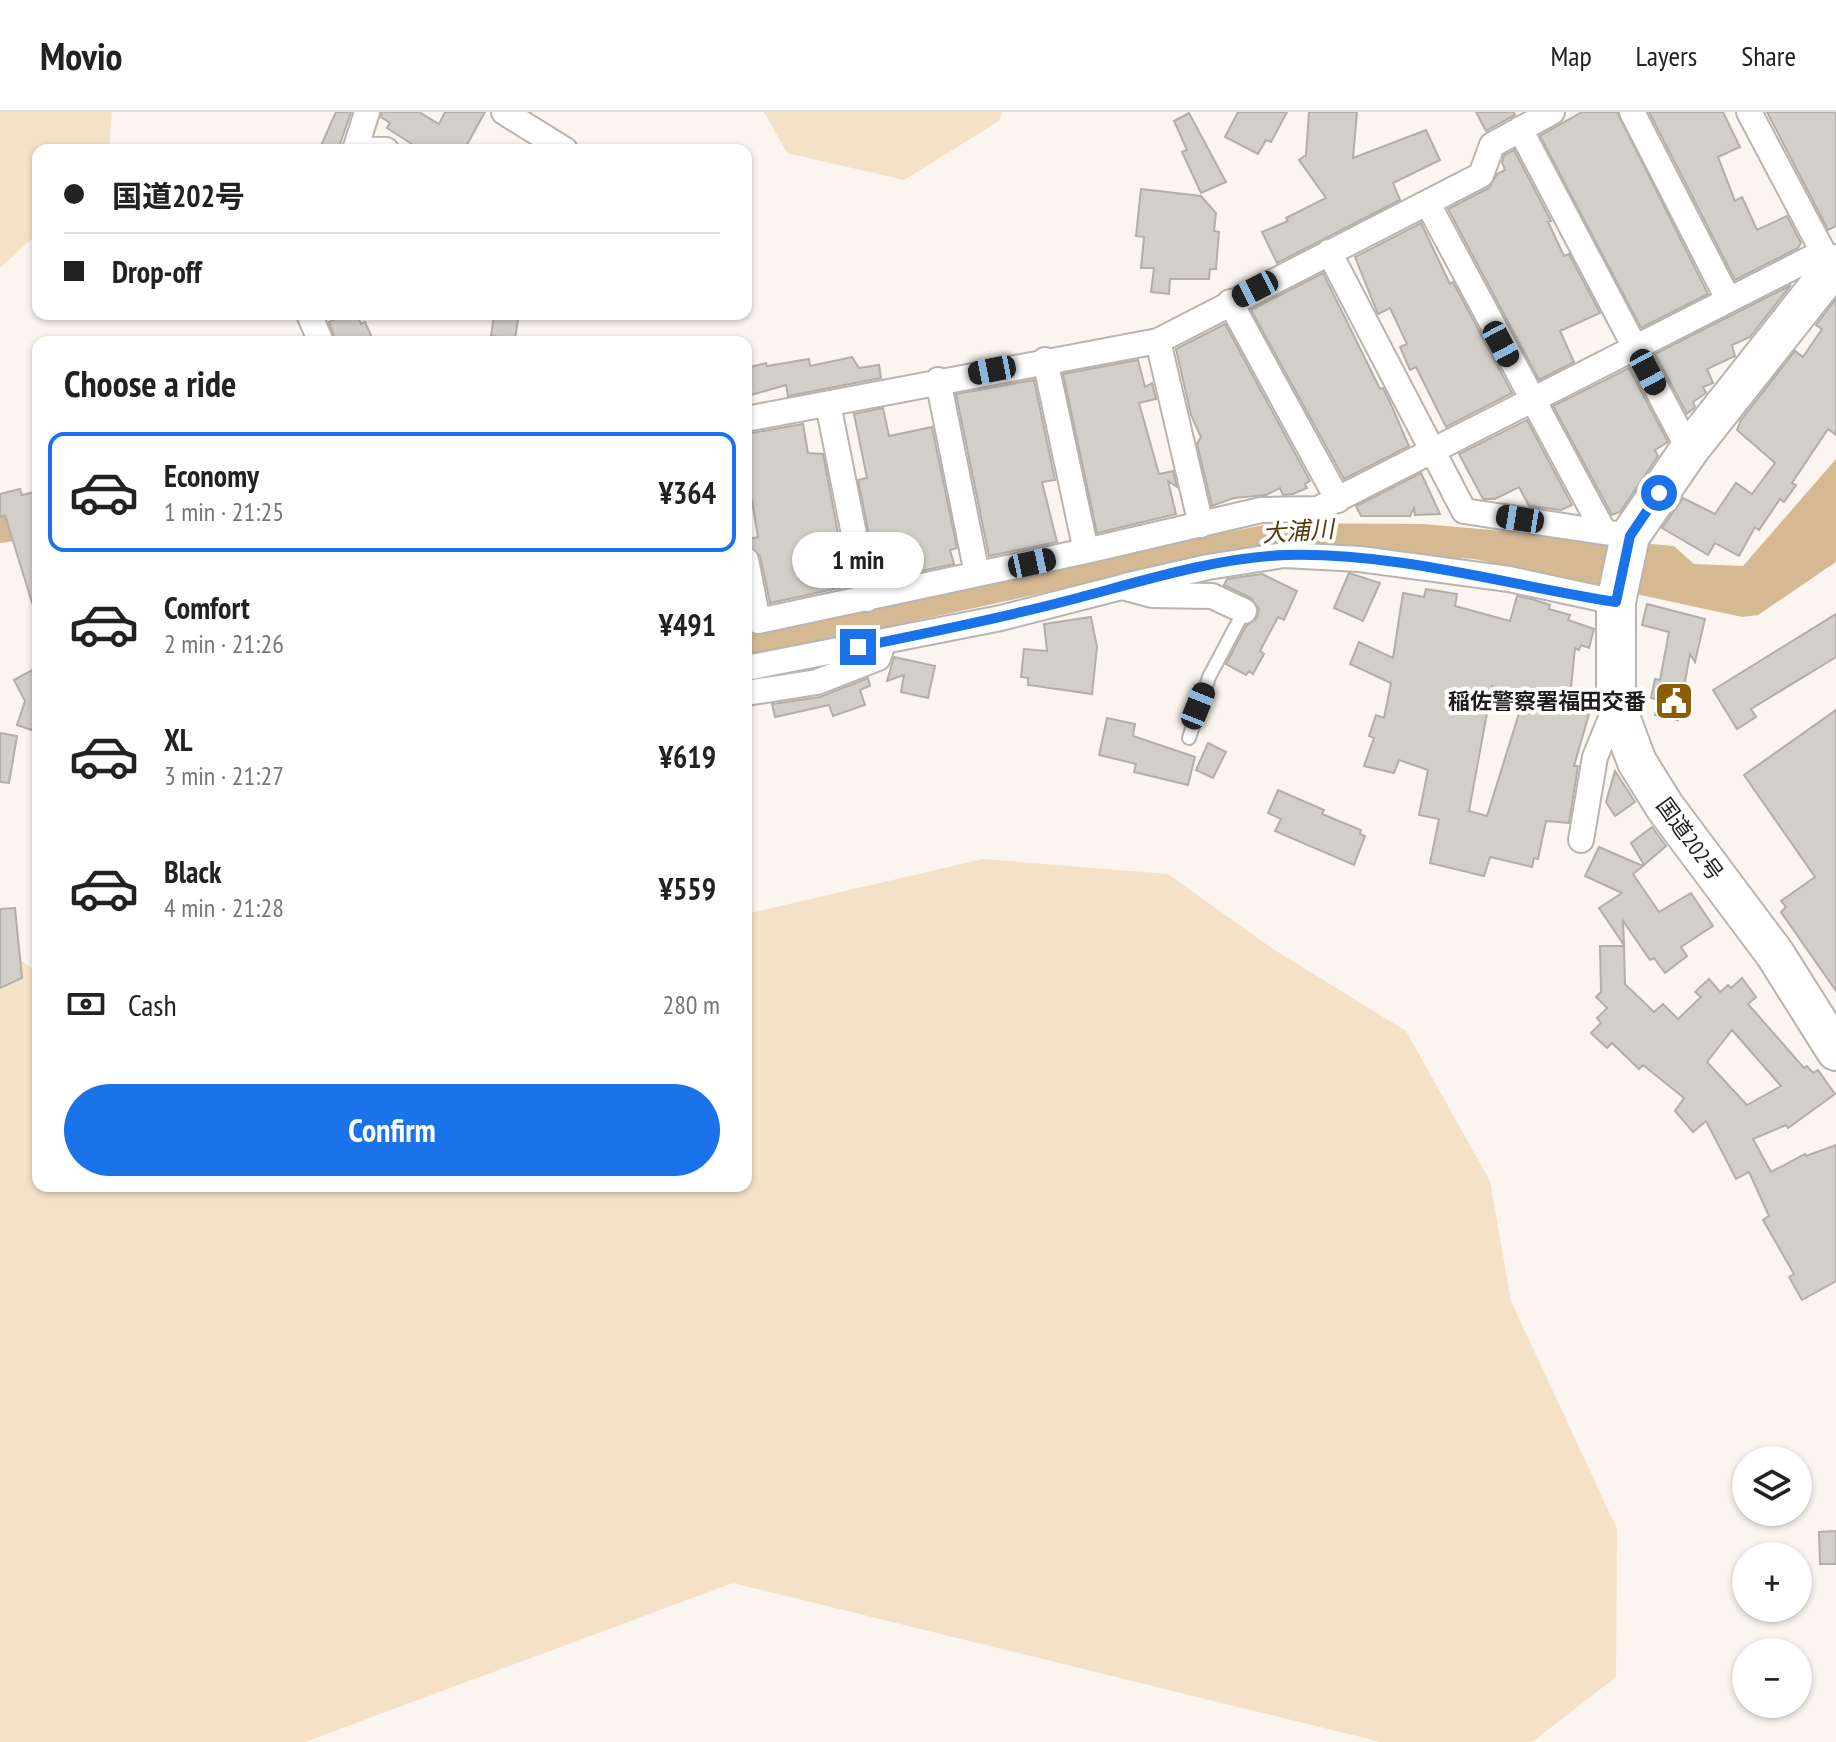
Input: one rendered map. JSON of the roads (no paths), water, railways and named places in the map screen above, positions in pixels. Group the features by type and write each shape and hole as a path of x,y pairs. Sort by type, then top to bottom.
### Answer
{"highway":[{"path":"1620,538 1830,261"},
{"name":"国道202号","path":"1620,538 1616,602 1616,706 1637,762 1665,807 1775,954 1836,1051"}],"street":[{"path":"357,144 367,112"},
{"path":"504,112 555,144"},
{"path":"752,418 938,380 1158,341 1481,175 1492,145 1552,112"},
{"path":"1632,112 1728,299"},
{"path":"752,590 758,621 1261,510 1318,509 1338,500 1728,299 1830,261 1749,112"},
{"path":"1520,129 1689,450"},
{"path":"1428,204 1530,400 1620,538"},
{"path":"1329,252 1464,511 1620,538"},
{"path":"1230,302 1338,500"},
{"path":"1158,341 1201,525"},
{"path":"1045,360 1086,551"},
{"path":"938,380 977,574"},
{"path":"828,404 867,599"},
{"path":"752,667 1001,618 1208,567 1284,555 1360,559 1509,579 1616,602"},
{"path":"1208,567 1212,596"},
{"path":"1122,587 1152,595 1212,596 1244,611"},
{"path":"752,692 817,682 878,658 884,641"},
{"path":"1581,840 1595,757 1616,706"}],"lane":[{"path":"1189,738 1209,677 1244,611"}],"water":[{"path":"1836,459 1836,562 1758,615 1742,617 1474,559 1367,552 1151,573 1143,548 1274,523 1423,524 1674,546 1694,564 1743,566"}],"waterway":[{"name":"大浦川","path":"0,524 32,518"},
{"name":"大浦川","path":"752,637 1193,541"}],"place":[{"name":"稲佐警察署福田交番","path":"1674,701"}]}
